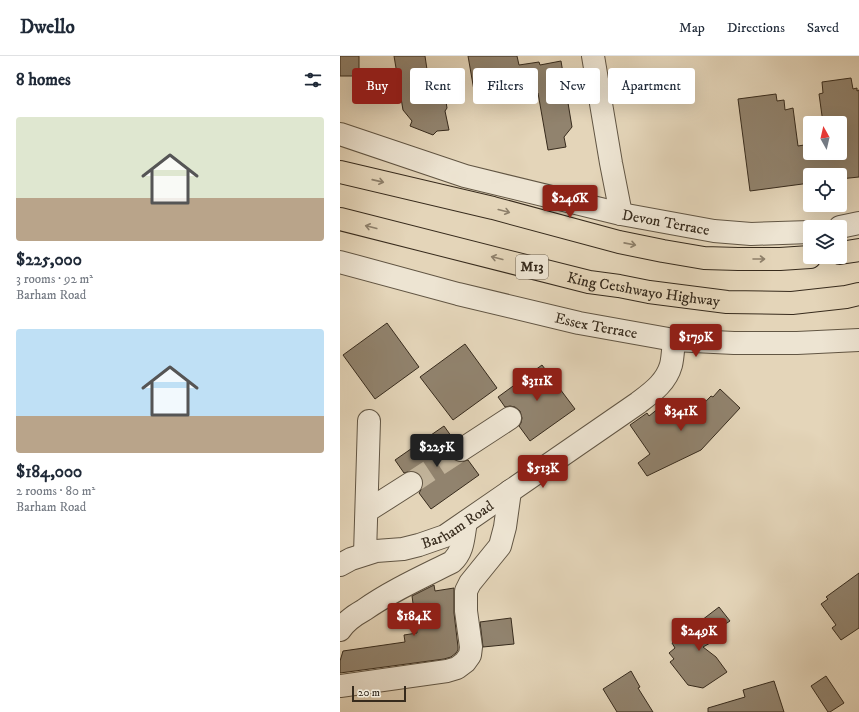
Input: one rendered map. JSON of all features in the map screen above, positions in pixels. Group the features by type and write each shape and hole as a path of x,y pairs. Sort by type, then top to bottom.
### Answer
{"highway":[{"path":"340,172 493,208 619,242 663,251 704,258 780,259 803,257"},
{"name":"King Cetshwayo Highway","path":"340,219 589,282 650,292 728,302 792,303 846,297 859,294"},
{"path":"847,252 859,250"},
{"path":"728,302 774,311 826,311 859,307"}],"street":[{"path":"593,56 611,163 622,214"},
{"name":"Devon Terrace","path":"340,134 465,176 622,214 714,231 751,234 803,232"},
{"path":"847,226 859,223"},
{"name":"Essex Terrace","path":"340,262 458,294 579,323 674,340 734,343 797,343 859,340"},
{"name":"Barham Road","path":"340,565 351,559 376,551 403,549 419,545 444,536 466,522 656,389 665,377 671,365 674,340"},
{"path":"461,450 510,418"},
{"path":"365,554 369,421"},
{"path":"367,512 411,483"},
{"path":"340,686 447,671 456,668 465,662 470,655 471,647 466,611 466,591 470,583 500,546 506,527 510,491"},
{"path":"340,630 349,620 374,602 452,562 460,551 466,522"}],"building":[{"path":"340,56 359,56 359,68 352,68 352,76 340,76"},
{"path":"394,56 425,56 427,68 410,68 410,104 446,104 447,108 445,111 449,130 437,131 433,135 410,126 412,121 403,110 402,104 402,68 396,68"},
{"path":"468,56 517,56 519,65 539,62 540,65 561,61 562,68 546,68 546,104 568,104 572,127 564,137 566,147 548,150 538,93 538,68 473,68 473,85"},
{"path":"851,78 853,89 857,88 857,91 859,90 859,177 847,178 847,168 803,168 803,184 750,191 738,99 776,94 777,101 784,100 785,110 793,108 798,146 803,145 803,160 847,160 847,116 822,116 819,94 823,93 822,82"},
{"path":"387,323 419,367 375,399 343,355"},
{"path":"465,344 497,388 453,420 420,377"},
{"path":"542,365 575,409 530,441 519,426 522,418 520,411 515,407 505,407 498,397"},
{"path":"720,389 740,408 701,450 647,476 638,463 650,454 630,425 647,413 649,416 659,408 664,415 671,410 682,426 711,396 713,397"},
{"path":"444,426 454,440 450,445 449,450 451,457 456,461 461,462 468,460 479,475 431,509 419,493 423,483 421,476 416,472 411,471 404,473 395,460"},
{"path":"859,573 859,628 841,640 832,628 836,625 821,604 828,599 826,597"},
{"path":"434,585 435,591 454,588 454,613 458,647 456,653 451,657 444,659 340,673 340,661 343,651 405,642 404,635 417,633 412,596"},
{"path":"719,607 730,621 707,636 712,642 703,647 716,657 727,672 703,688 688,685 670,662 674,659 669,653 675,648 672,643"},
{"path":"511,618 514,644 483,647 480,622"},
{"path":"631,671 640,687 638,688 653,712 617,712 603,689"},
{"path":"826,676 844,703 830,712 828,712 811,686"},
{"path":"774,681 784,712 708,712 708,708 745,697 743,690"}],"tunnel":[{"path":"411,483 461,450"}]}
